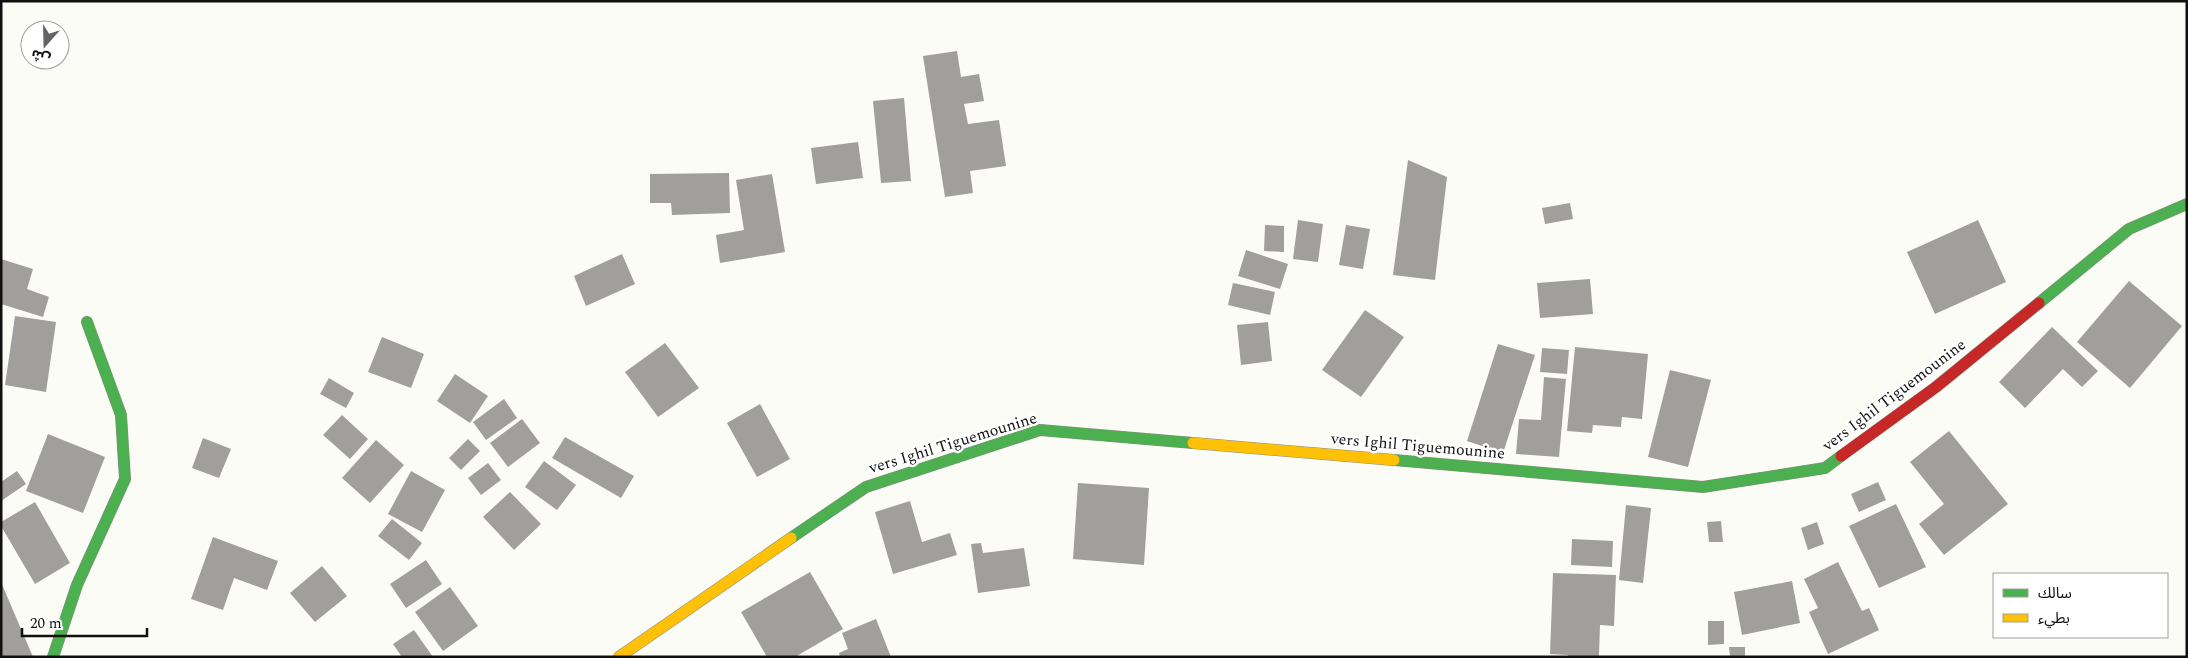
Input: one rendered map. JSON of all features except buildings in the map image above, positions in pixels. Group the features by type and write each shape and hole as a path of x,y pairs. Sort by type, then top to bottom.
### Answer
{"street":[{"name":"vers Ighil Tiguemounine","path":"619,657 866,487 1040,430 1703,487 1824,468 1936,387 2129,228 2187,204"},
{"path":"54,657 77,585 125,480 121,415 87,322"}],"traffic: fast":[{"path":"2039,303 2129,229 2187,204"},
{"path":"53,657 77,585 125,479 121,415 87,322"},
{"path":"791,538 866,487 1040,430 1193,443"},
{"path":"1394,460 1703,487 1825,468 1841,456"}],"traffic: slow":[{"path":"1193,443 1394,460"},
{"path":"619,657 791,538"}],"traffic: jam":[{"path":"1841,456 1936,387 2039,303"}]}
